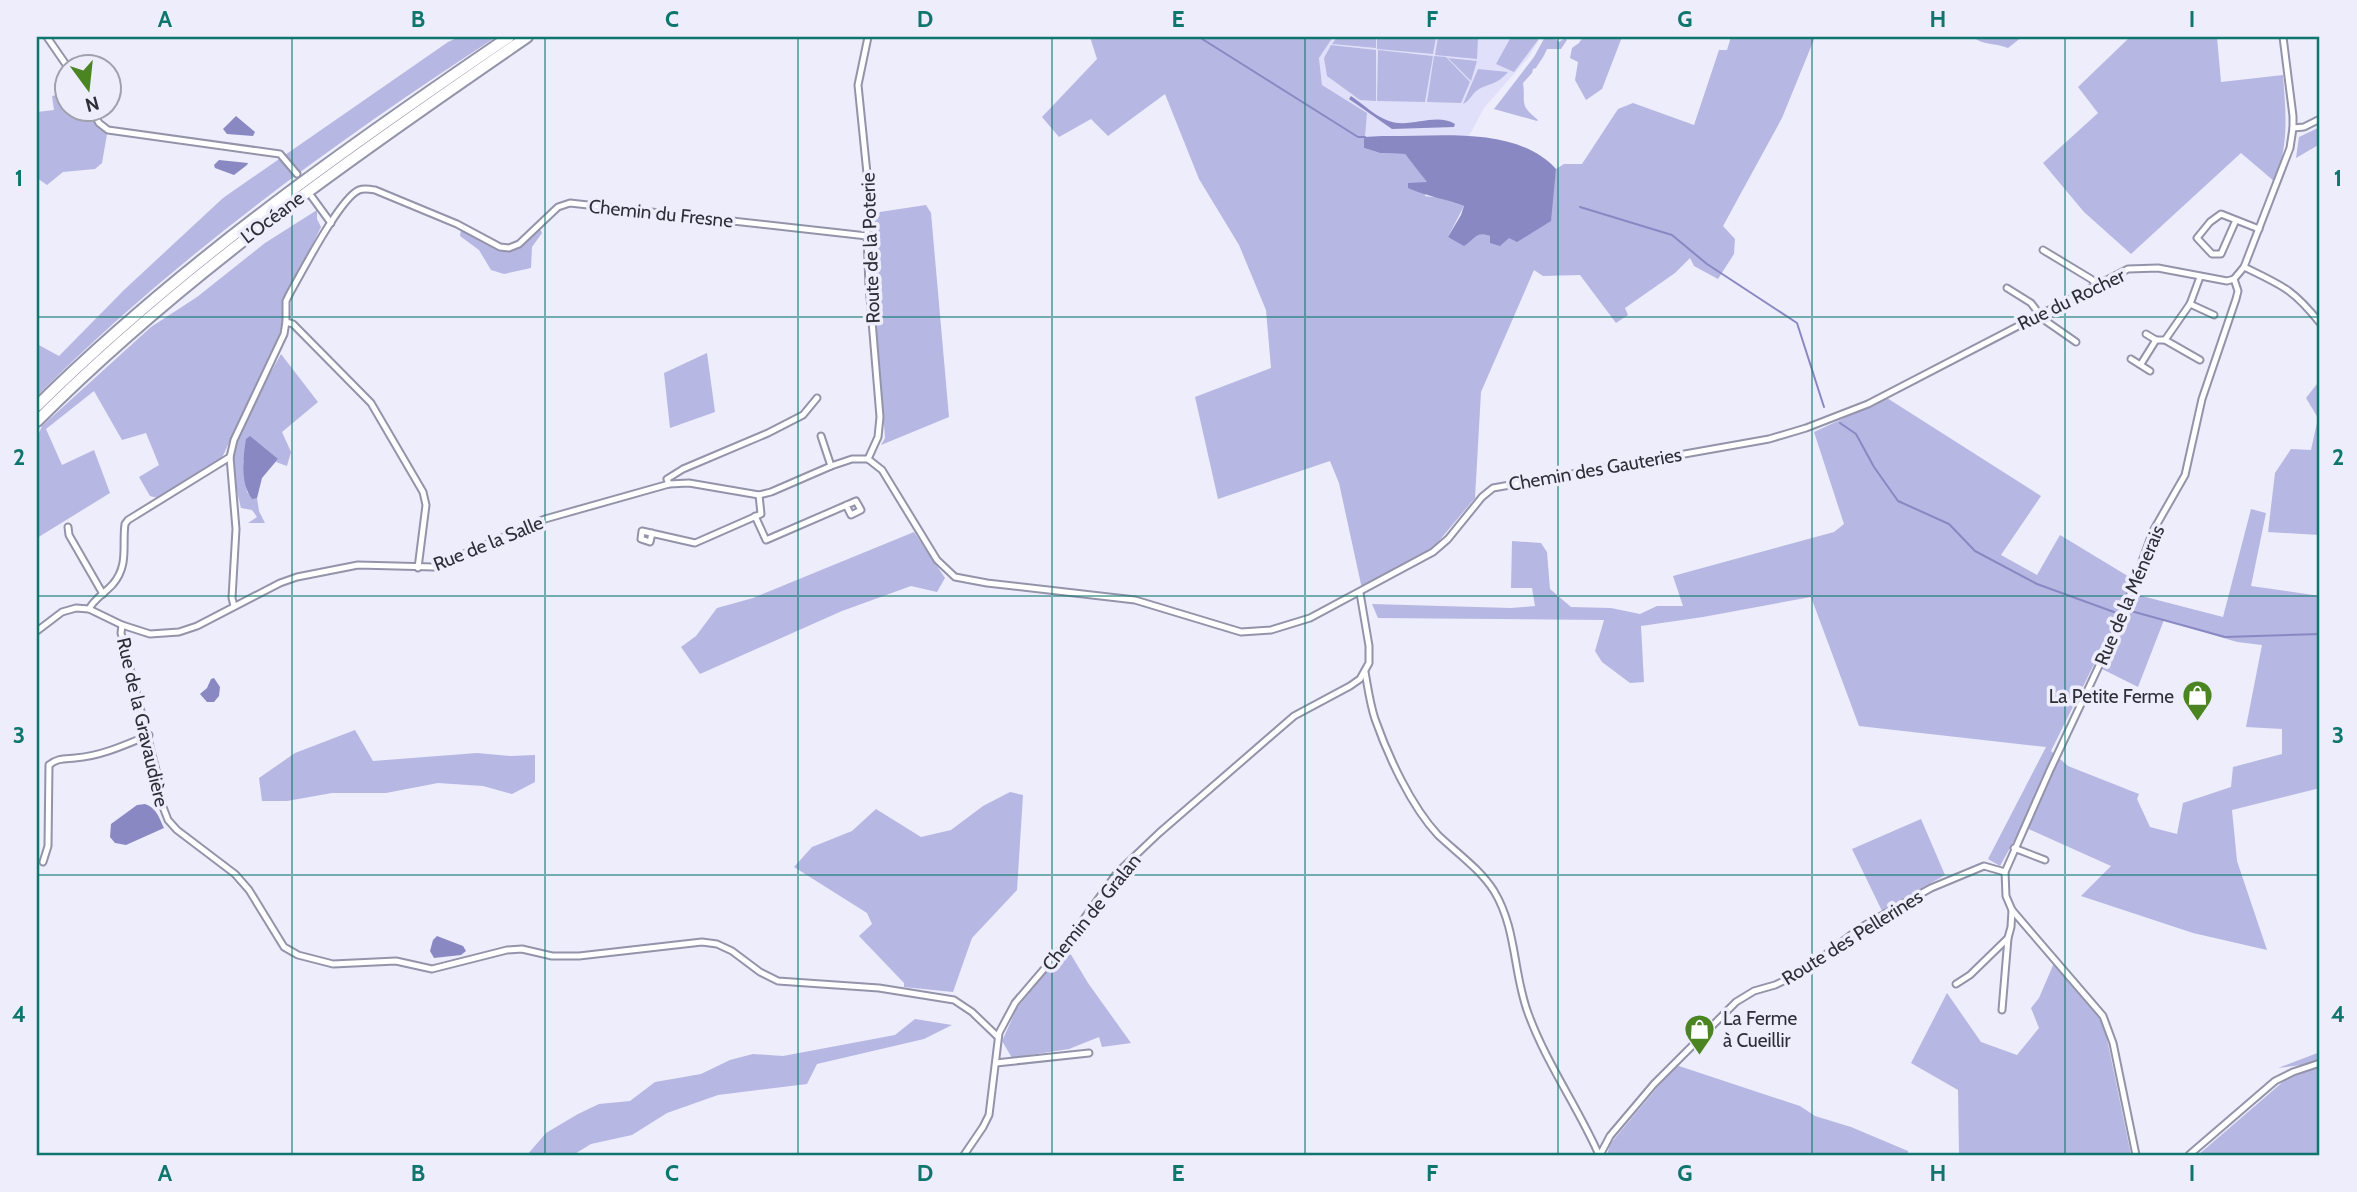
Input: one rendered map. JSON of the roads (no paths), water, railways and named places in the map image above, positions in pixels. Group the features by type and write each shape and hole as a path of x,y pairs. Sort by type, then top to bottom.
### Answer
{"highway":[{"name":"L’Océane","path":"37,407 122,326 254,217 509,37"},
{"name":"L’Océane","path":"37,421 133,331 248,235 339,167 527,37"}],"street":[{"path":"47,37 57,52"},
{"name":"Route de la Poterie","path":"868,37 858,86 869,193 867,236 880,417 878,437 868,459"},
{"path":"2234,279 2244,267 2290,148 2293,128 2283,37"},
{"path":"2293,128 2304,127 2320,120"},
{"path":"98,122 107,130 280,154 297,174"},
{"name":"Chemin du Fresne","path":"331,223 351,195 366,188 457,224 500,247 509,248 519,244 558,207 569,204 867,236"},
{"path":"234,606 232,598 236,529 230,457 234,440 284,334 286,301 331,223 312,197"},
{"path":"2236,220 2221,254 2212,254 2197,238 2210,222 2221,214 2259,229"},
{"path":"2043,250 2097,284"},
{"path":"2244,267 2286,287 2298,296 2320,323"},
{"name":"Rue du Rocher","path":"1956,357 2097,284 2136,268 2158,268 2227,281 2234,279"},
{"path":"2165,340 2190,304 2200,277"},
{"name":"Rue de la Ménerais","path":"2136,1155 2113,1043 2103,1016 2012,910 2006,897 2005,872 2121,619 2154,531 2185,475 2202,399 2238,291 2234,279"},
{"path":"2007,288 2031,303 2039,314 2076,342"},
{"path":"2190,304 2214,315"},
{"path":"286,322 293,324 371,404 423,492 426,505 418,568"},
{"path":"2147,334 2156,340 2165,340 2200,360"},
{"path":"2141,365 2156,340"},
{"name":"Chemin des Gauteries","path":"868,459 882,470 945,570 966,580 1135,600 1241,632 1255,632 1292,625 1360,593 1433,552 1448,540 1482,497 1493,488 1769,439 1868,404 1956,357"},
{"path":"2131,359 2150,371"},
{"path":"669,484 667,479 683,469 803,415 817,398"},
{"path":"821,436 831,466"},
{"path":"37,631 62,612 76,608 89,609 113,583 123,566 124,529 128,520 230,457"},
{"name":"Rue de la Salle","path":"89,609 149,634 174,633 197,626 297,577 358,565 434,567 545,519 669,484 689,483 759,495 852,458 868,459"},
{"path":"652,533 695,543 761,514 759,495"},
{"path":"755,516 766,540 846,505"},
{"path":"68,527 69,534 103,594"},
{"path":"1360,593 1369,646 1369,663 1365,672 1374,716 1386,747 1407,790 1432,827 1474,867 1502,906 1529,1016 1600,1155"},
{"name":"Rue de la Gravaudière","path":"122,625 121,633 158,774 158,794 168,820 177,830 235,874 249,890 284,947 298,955 333,964 396,961 432,969 507,950 522,949 552,956 579,956 702,942 718,944 732,951 760,972 778,981 879,988 954,1000 972,1012 998,1037"},
{"name":"Chemin de Gralan","path":"964,1155 989,1115 998,1037 1015,1003 1068,941 1125,865 1294,716 1350,686 1365,672"},
{"path":"43,862 48,846 49,765 58,760 113,750 149,734"},
{"path":"2014,848 2045,860"},
{"name":"Route des Pellerines","path":"1600,1155 1610,1136 1654,1084 1748,993 1775,985 1803,972 1860,928 1931,888 1984,866 2005,872"},
{"path":"2002,1010 2012,910"},
{"path":"2011,927 2025,925"},
{"path":"1956,984 1970,975 2008,938"},
{"path":"996,1063 1089,1053"},
{"path":"2189,1155 2276,1081 2320,1063"}],"waterway":[{"path":"1199,37 1358,137 1365,137"},
{"path":"1580,207 1672,235 1707,264 1797,323 1824,407"},
{"path":"1840,423 1856,434 1874,467 1898,501 1949,524 1975,551 2037,584 2114,612"},
{"path":"2131,611 2225,637 2320,634"}],"place":[{"name":"La Petite Ferme","path":"2197,723"},
{"name":"La Ferme à Cueillir","path":"1700,1056"}]}
